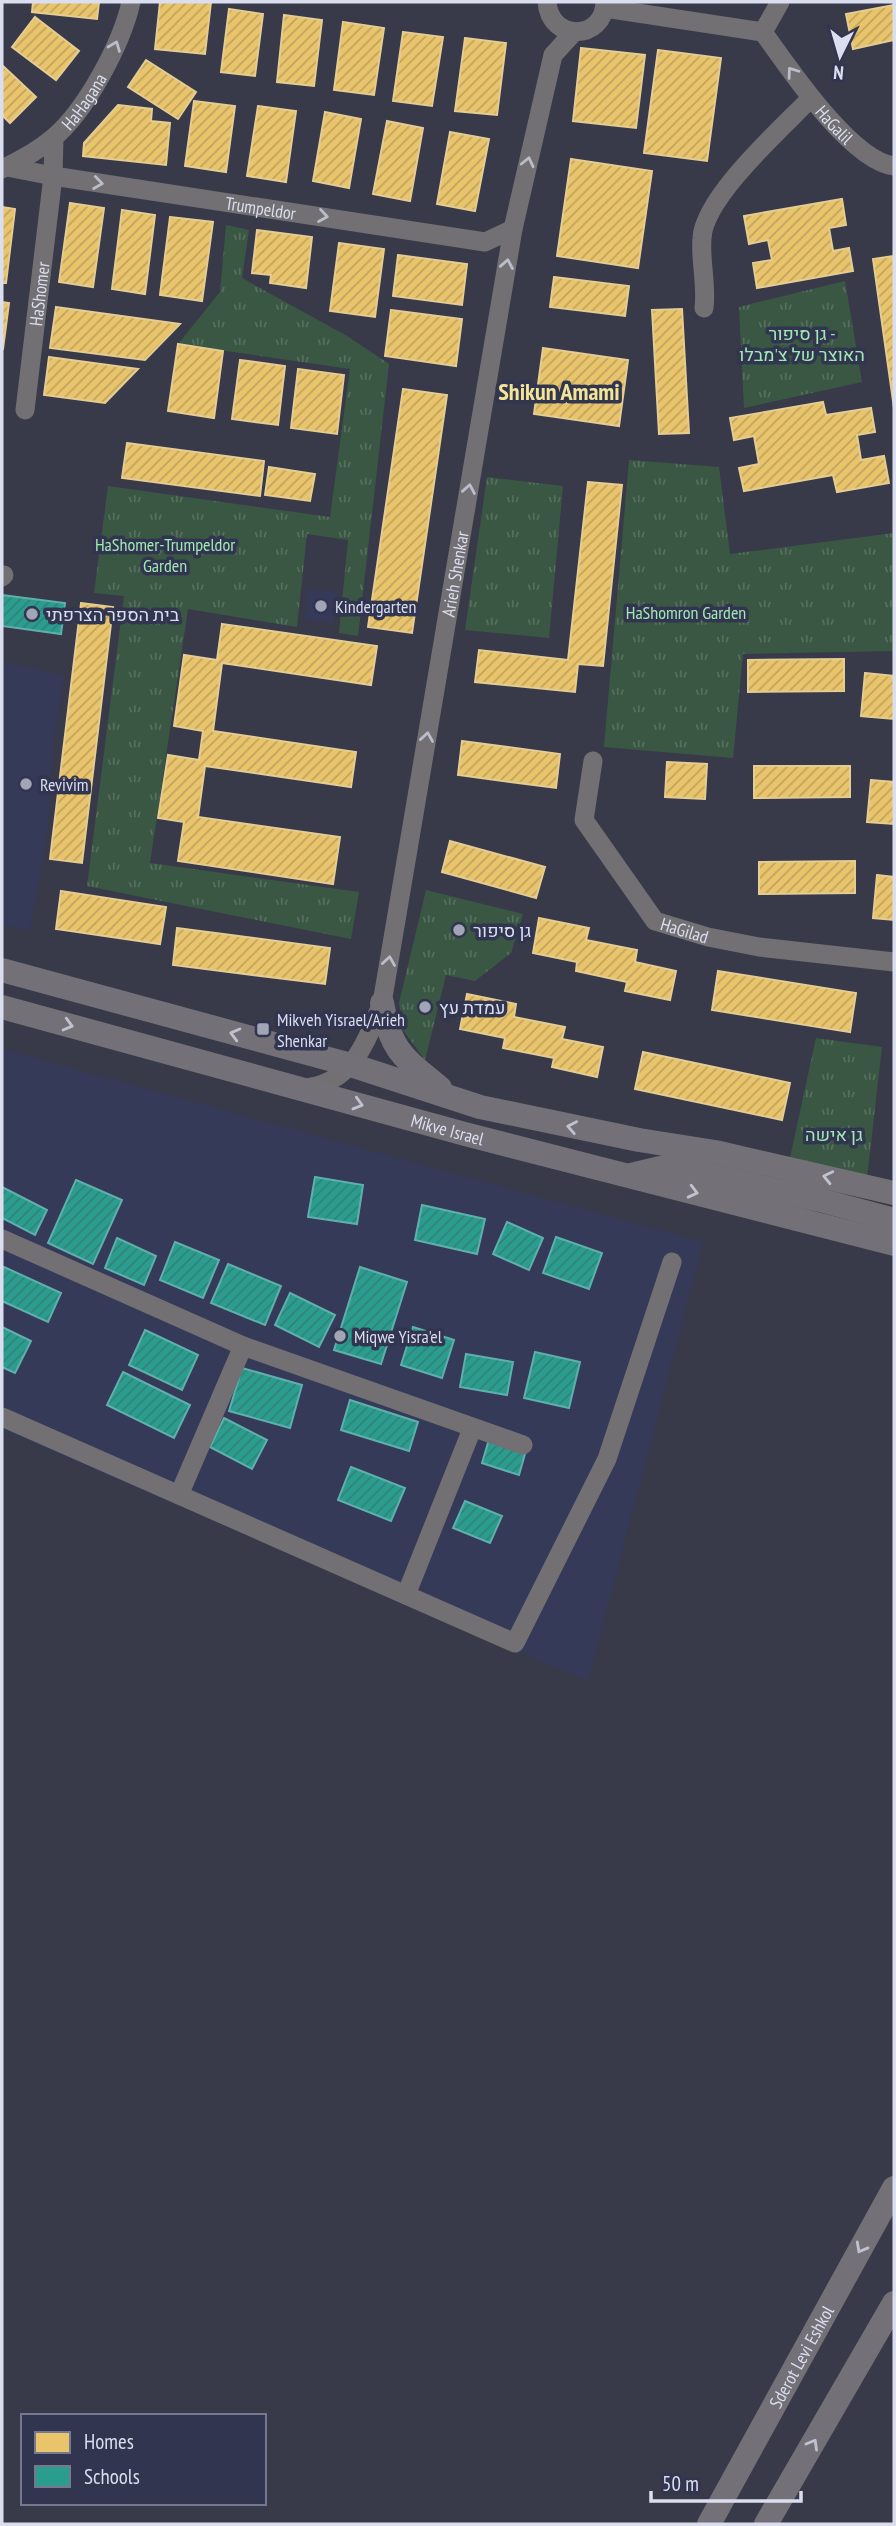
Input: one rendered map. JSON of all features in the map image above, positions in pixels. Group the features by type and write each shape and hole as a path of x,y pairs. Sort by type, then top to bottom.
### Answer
{"main road":[{"name":"Mikve Israel","path":"2,970 351,1065 454,1100 527,1118 715,1152 894,1193"},
{"path":"383,1003 392,1040 401,1055 454,1100"},
{"name":"Mikve Israel","path":"2,1007 627,1176 894,1244"},
{"path":"639,1140 669,1166"},
{"path":"627,1176 669,1166 820,1200 894,1220"},
{"name":"Sderot Levi Eshkol","path":"709,2524 894,2188"},
{"path":"766,2524 894,2303"}],"street":[{"name":"HaHagana","path":"4,168 54,138 82,105 111,57 131,2"},
{"path":"547,2 553,20 559,26 574,32"},
{"path":"605,5 763,32 780,2"},
{"name":"Arieh Shenkar","path":"304,1088 319,1087 351,1065 367,1039 383,1003 513,229 553,55 574,32 591,28 597,23 605,5"},
{"name":"HaGalil","path":"763,32 810,98 864,153 894,166"},
{"path":"704,308 702,237 707,216 737,175 810,98"},
{"name":"HaShomer","path":"25,410 54,138"},
{"name":"Trumpeldor","path":"4,168 485,242 513,229"},
{"name":"HaGilad","path":"593,761 584,820 655,921 708,937 759,947 894,962"},
{"path":"2,1239 243,1346 523,1445"},
{"path":"2,1417 515,1643 607,1459 672,1262"},
{"path":"179,1495 243,1346"},
{"path":"406,1595 472,1429"}],"shaded area":[{"name":"Kindergarten","path":"308,589 337,592 334,623 305,620"},
{"name":"Revivim","path":"2,662 64,675 53,743 48,826 30,931 2,924"},
{"name":"Miqwe Yisra'el","path":"2,1049 703,1242 588,1681 2,1430"}],"green space":[{"name":"HaShomer-Trumpeldor Garden","path":"226,225 249,230 242,278 347,336 389,364 358,636 339,633 348,540 307,534 297,627 188,609 150,863 359,892 351,939 87,886 124,596 94,593 108,486 330,517 350,369 178,344 220,292"},
{"name":"גן סיפור - האוצר של צ'מבלו","path":"845,281 862,382 744,408 739,307"},
{"name":"HaShomron Garden","path":"629,460 719,467 730,554 894,533 894,651 743,654 733,758 604,747"},
{"path":"487,477 563,486 549,638 465,630"},
{"path":"426,890 523,914 511,953 475,981 446,975 425,1060 403,1030 399,1003"},
{"name":"גן אישה","path":"816,1038 882,1047 866,1186 788,1167"}],"building: Homes":[{"path":"33,2 99,2 97,19 32,12"},
{"path":"160,2 211,2 205,54 155,49"},
{"path":"894,5 894,40 853,49 846,14"},
{"path":"229,9 263,14 255,76 221,72"},
{"path":"284,15 322,20 314,86 277,82"},
{"path":"35,17 79,51 56,80 12,47"},
{"path":"343,22 384,28 374,95 334,90"},
{"path":"403,32 443,37 432,106 393,101"},
{"path":"465,38 506,43 497,115 455,111"},
{"path":"581,48 645,55 636,128 573,121"},
{"path":"658,50 721,58 707,161 644,153"},
{"path":"146,60 196,92 178,119 128,87"},
{"path":"2,65 36,97 10,123 2,115"},
{"path":"194,101 235,106 226,172 185,166"},
{"path":"118,105 152,109 151,121 170,123 166,165 83,156 84,143"},
{"path":"258,106 296,111 286,182 247,176"},
{"path":"325,112 361,119 349,188 313,181"},
{"path":"387,121 423,128 410,201 373,194"},
{"path":"450,132 489,139 475,211 437,204"},
{"path":"571,159 652,171 638,268 557,256"},
{"path":"842,199 846,225 829,228 833,251 849,248 853,271 757,288 753,263 772,260 768,240 749,244 744,216"},
{"path":"70,203 104,208 93,287 59,282"},
{"path":"2,207 15,209 6,283 2,283"},
{"path":"122,210 155,215 145,294 112,289"},
{"path":"170,217 213,222 202,301 160,295"},
{"path":"257,230 312,237 306,288 270,283 271,275 252,273"},
{"path":"339,243 384,249 375,317 330,311"},
{"path":"398,255 467,264 462,305 393,296"},
{"path":"894,256 894,408 873,259"},
{"path":"554,277 629,286 625,316 550,307"},
{"path":"2,302 9,303 3,349 2,349"},
{"path":"56,307 180,324 145,360 50,348"},
{"path":"682,309 689,433 659,434 652,310"},
{"path":"391,310 462,319 456,366 385,356"},
{"path":"178,344 223,351 214,418 168,411"},
{"path":"543,348 628,360 619,426 534,414"},
{"path":"49,357 138,369 105,403 44,395"},
{"path":"240,360 285,366 278,425 232,419"},
{"path":"298,369 344,375 337,434 291,428"},
{"path":"403,389 447,395 412,633 368,627"},
{"path":"823,402 826,415 871,408 875,432 857,435 861,460 884,456 889,483 837,492 833,475 744,491 739,468 759,464 754,436 734,440 730,418"},
{"path":"127,443 264,461 260,496 122,478"},
{"path":"269,467 315,474 310,501 265,495"},
{"path":"588,482 622,485 603,666 578,664 575,692 475,682 479,650 568,660"},
{"path":"81,603 113,607 82,863 50,859"},
{"path":"222,624 377,646 371,685 222,663 213,731 356,752 351,787 205,766 198,817 340,837 333,884 178,861 184,822 158,818 168,755 199,760 203,731 174,726 184,655 217,660"},
{"path":"844,659 844,691 748,692 748,660"},
{"path":"865,673 894,676 894,719 861,716"},
{"path":"462,741 560,754 556,788 458,775"},
{"path":"667,762 707,764 705,799 665,797"},
{"path":"754,766 850,766 850,797 754,798"},
{"path":"871,780 894,782 894,824 867,822"},
{"path":"450,841 545,867 536,898 442,872"},
{"path":"855,861 855,893 759,894 759,862"},
{"path":"877,875 894,877 894,920 873,918"},
{"path":"61,891 166,907 160,944 56,929"},
{"path":"539,918 589,928 586,940 637,950 635,962 676,971 670,1000 625,991 627,982 576,971 577,962 533,953"},
{"path":"177,928 330,948 325,984 173,965"},
{"path":"718,971 856,993 850,1032 712,1010"},
{"path":"467,994 516,1004 514,1017 565,1027 562,1039 603,1047 597,1077 552,1067 554,1058 503,1048 505,1038 460,1029"},
{"path":"643,1052 790,1083 782,1120 635,1089"}],"building: Schools":[{"name":"בית הספר הצרפתי","path":"2,595 65,603 61,634 2,626"},
{"path":"315,1177 363,1185 357,1224 308,1217"},
{"path":"76,1180 122,1200 93,1264 48,1243"},
{"path":"2,1187 47,1210 35,1235 2,1218"},
{"path":"422,1205 485,1219 477,1254 415,1240"},
{"path":"507,1222 543,1238 529,1270 493,1254"},
{"path":"556,1237 602,1253 589,1289 543,1273"},
{"path":"117,1238 156,1256 144,1285 105,1268"},
{"path":"175,1242 219,1260 203,1298 160,1280"},
{"path":"228,1264 281,1286 265,1325 211,1303"},
{"path":"4,1267 61,1293 48,1322 2,1301"},
{"path":"360,1267 407,1282 381,1364 334,1350"},
{"path":"290,1293 335,1315 319,1347 275,1325"},
{"path":"2,1327 31,1341 15,1373 2,1367"},
{"path":"413,1327 454,1340 442,1378 401,1365"},
{"path":"145,1330 198,1355 182,1390 129,1365"},
{"path":"535,1352 580,1362 569,1408 524,1398"},
{"path":"466,1354 513,1362 507,1395 460,1387"},
{"path":"242,1368 302,1385 290,1428 229,1411"},
{"path":"123,1372 190,1405 174,1438 107,1405"},
{"path":"350,1400 418,1422 409,1451 341,1430"},
{"path":"224,1418 267,1440 252,1469 210,1447"},
{"path":"490,1436 527,1447 519,1475 482,1463"},
{"path":"351,1467 405,1488 391,1521 338,1500"},
{"path":"465,1501 502,1516 490,1543 453,1528"}],"place":[{"name":"Kindergarten","path":"321,606"},
{"name":"בית הספר הצרפתי","path":"32,614"},
{"name":"Revivim","path":"26,784"},
{"name":"גן סיפור","path":"459,930"},
{"name":"עמדת עץ","path":"425,1007"},
{"name":"Mikveh Yisrael/Arieh Shenkar","path":"263,1029"},
{"name":"Miqwe Yisra'el","path":"340,1336"}],"district":[{"name":"Shikun Amami","path":"559,391"}]}
